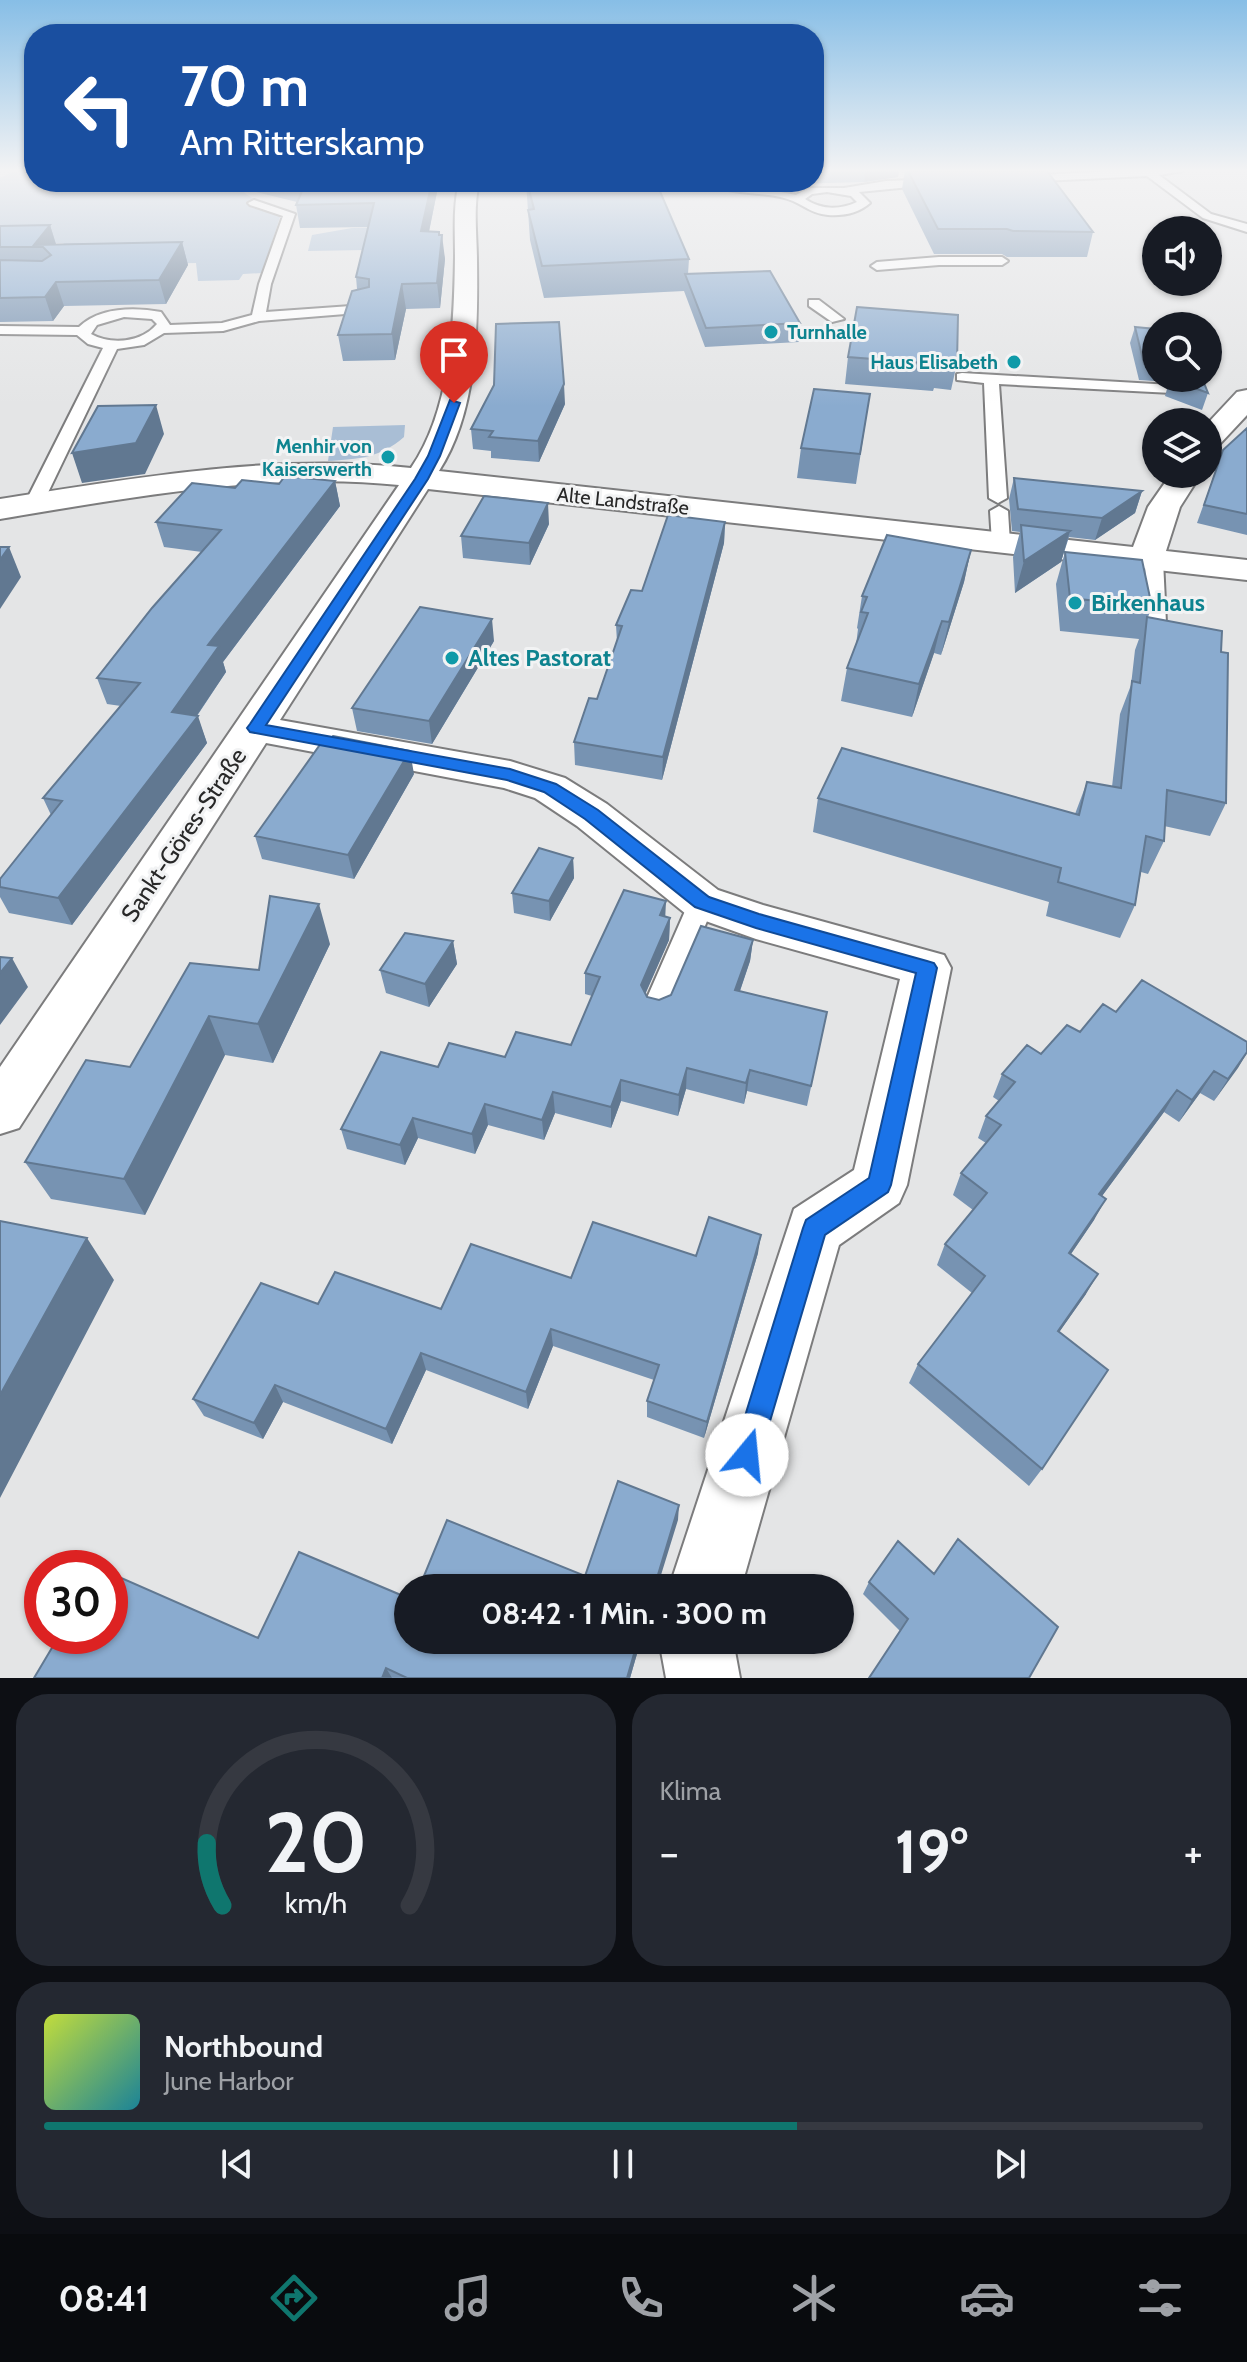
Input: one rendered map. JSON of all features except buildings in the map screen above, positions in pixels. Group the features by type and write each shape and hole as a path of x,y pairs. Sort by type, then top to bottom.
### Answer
{"street":[{"name":"Sankt-Göres-Straße","path":"0,1111 422,479 445,429 459,378 465,318 464,249"},
{"path":"1222,425 1247,398"},
{"name":"Alte Landstraße","path":"0,509 256,474 347,473 999,517 1150,559 1247,570"},
{"path":"1150,559 1164,507 1177,488"},
{"path":"256,728 510,775 550,788 592,815 702,902 756,921 927,968 879,1185 815,1228 709,1574"},
{"path":"699,1654 703,1678"}],"lane":[{"path":"258,317 278,249"},
{"path":"877,266 939,261 1002,261"},
{"path":"814,303 837,319"},
{"path":"83,331 90,340 112,344 137,341 162,329 223,327 258,317 365,309"},
{"path":"0,330 83,331 101,318 134,312 156,315 164,324 162,329"},
{"path":"34,503 112,344"},
{"path":"962,377 1142,387"},
{"path":"991,378 999,517"},
{"path":"1150,559 1157,644"},
{"path":"657,1007 702,902"}],"shaded area":[{"path":"60,249 270,249 262,273 243,274 239,280 198,281 196,263 48,266"},
{"path":"308,249 405,249 308,251"},
{"path":"405,425 404,437 378,453 328,461 333,427"}],"place":[{"name":"Turnhalle","path":"771,332"},
{"name":"Haus Elisabeth","path":"1014,362"},
{"name":"Menhir von Kaiserswerth","path":"388,457"},
{"name":"Birkenhaus","path":"1075,603"},
{"name":"Altes Pastorat","path":"452,658"}],"route":[{"path":"454,403 422,479 256,728 510,775 550,788 592,815 702,902 756,921 927,968 879,1185 815,1228 747,1455"}]}
